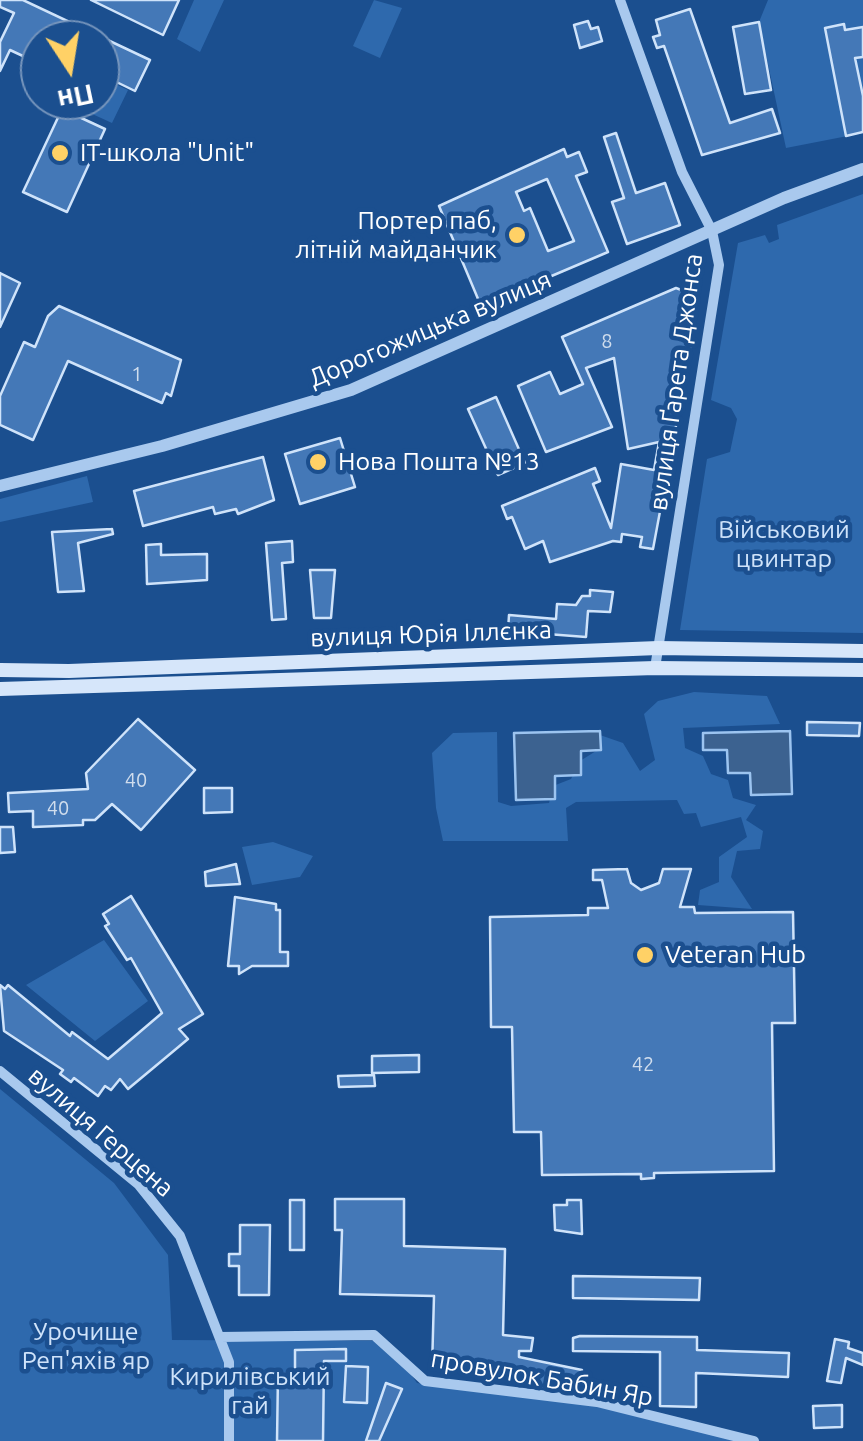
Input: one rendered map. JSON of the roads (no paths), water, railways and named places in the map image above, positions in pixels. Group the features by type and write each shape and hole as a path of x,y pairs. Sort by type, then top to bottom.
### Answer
{"main road":[{"name":"вулиця Юрія Іллєнка","path":"0,670 69,671 658,648 863,651"},
{"name":"вулиця Юрія Іллєнка","path":"0,688 655,668 863,670"}],"street":[{"name":"вулиця Ґарета Джонса","path":"620,0 682,172 712,230 719,265 655,668"},
{"name":"Дорогожицька вулиця","path":"0,486 162,446 351,390 712,230 863,170"},
{"name":"вулиця Герцена","path":"0,1070 78,1132 162,1208 180,1236 229,1362 229,1441"},
{"name":"провулок Бабин Яр","path":"220,1337 374,1335 402,1358 417,1378 425,1381 596,1402 754,1441"}],"place":[{"name":"IT-школа \"Unit\"","path":"60,153"},
{"name":"Портер паб, літній майданчик","path":"517,235"},
{"name":"Нова Пошта №13","path":"318,462"},
{"name":"Veteran Hub","path":"645,955"}],"park label":[{"name":"Військовий цвинтар","path":"784,544"},
{"name":"Урочище Реп'яхів яр","path":"86,1346"},
{"name":"Кирилівський гай","path":"250,1392"}]}
